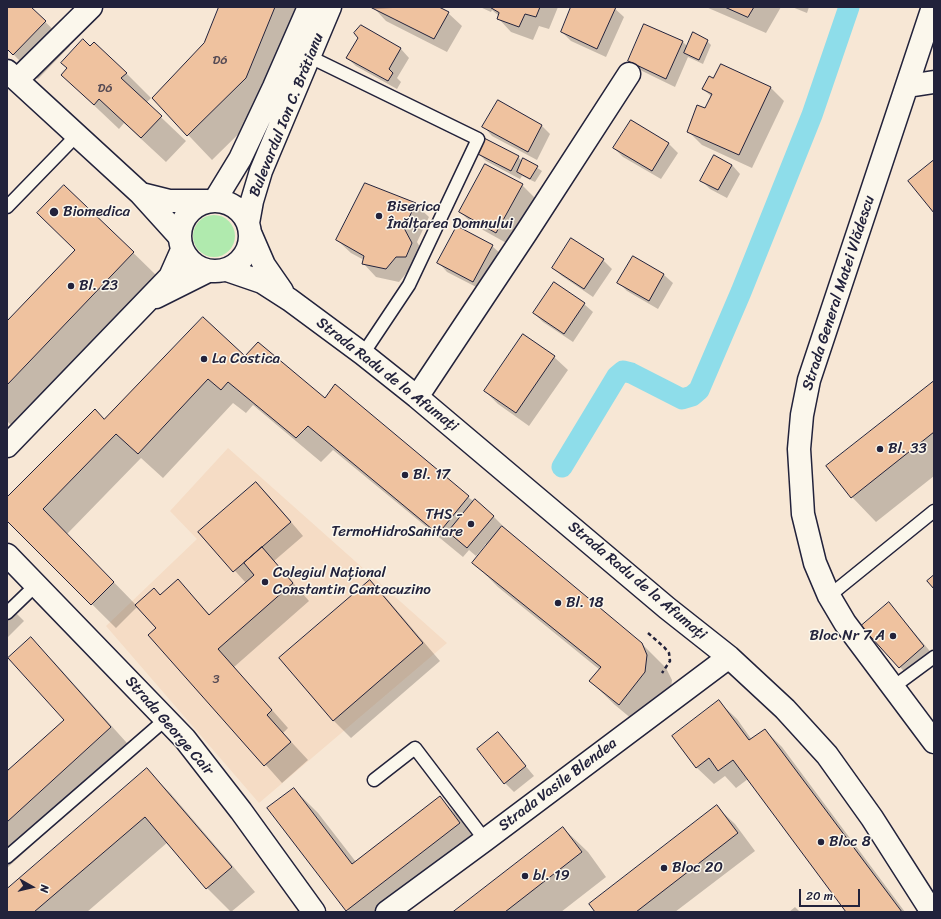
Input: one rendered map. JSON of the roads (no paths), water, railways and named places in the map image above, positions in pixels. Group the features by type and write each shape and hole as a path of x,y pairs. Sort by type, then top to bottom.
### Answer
{"street":[{"path":"91,7 10,76 141,194 181,243 188,260 197,267 218,271"},
{"name":"Bulevardul Ion C. Brătianu","path":"211,201 230,178 286,62 309,7"},
{"name":"Bulevardul Ion C. Brătianu","path":"250,229 252,201 261,172 330,7"},
{"name":"Strada General Matei Vlădescu","path":"933,7 809,380 802,415 799,449 804,514 815,563 828,596 845,623 892,688 934,742"},
{"path":"417,397 629,74"},
{"path":"908,86 934,82"},
{"path":"141,194 169,201 226,202 236,207 243,214 250,229 249,246 244,256 237,264 146,302"},
{"path":"7,446 170,277 181,243 182,222 190,210 211,201"},
{"name":"Strada Radu de la Afumați","path":"250,229 267,272 290,300"},
{"name":"Strada Radu de la Afumați","path":"218,271 262,282 290,300 363,354 417,397 667,608 729,657 785,710 827,755 872,818 932,912"},
{"name":"Strada George Cair","path":"7,555 185,739 241,811 314,912"},
{"name":"Strada Vasile Blendea","path":"387,912 729,657"}],"lane":[{"path":"310,57 478,139 409,285 363,354"},
{"path":"7,207 76,136"},
{"path":"828,596 934,510"},
{"path":"7,613 36,584"},
{"path":"892,688 934,657"},
{"path":"7,857 166,719"},
{"path":"374,780 415,748 485,840"}],"waterway":[{"path":"562,467 617,376 623,371 631,373 682,399 692,396 699,390 741,292 812,115 849,7"}],"place":[{"name":"Biomedica","path":"54,212"},
{"name":"Biserica Înălțarea Domnului","path":"379,216"},
{"name":"Bl. 23","path":"71,286"},
{"name":"La Costica","path":"204,359"},
{"name":"Bl. 33","path":"880,449"},
{"name":"Bl. 17","path":"405,475"},
{"name":"THS - TermoHidroSanitare","path":"471,524"},
{"name":"Colegiul Național Constantin Cantacuzino","path":"265,582"},
{"name":"Bl. 18","path":"558,603"},
{"name":"Bloc Nr 7 A","path":"893,636"},
{"name":"Bloc 8","path":"821,842"},
{"name":"Bloc 20","path":"664,868"},
{"name":"bl. 19","path":"525,876"}]}
